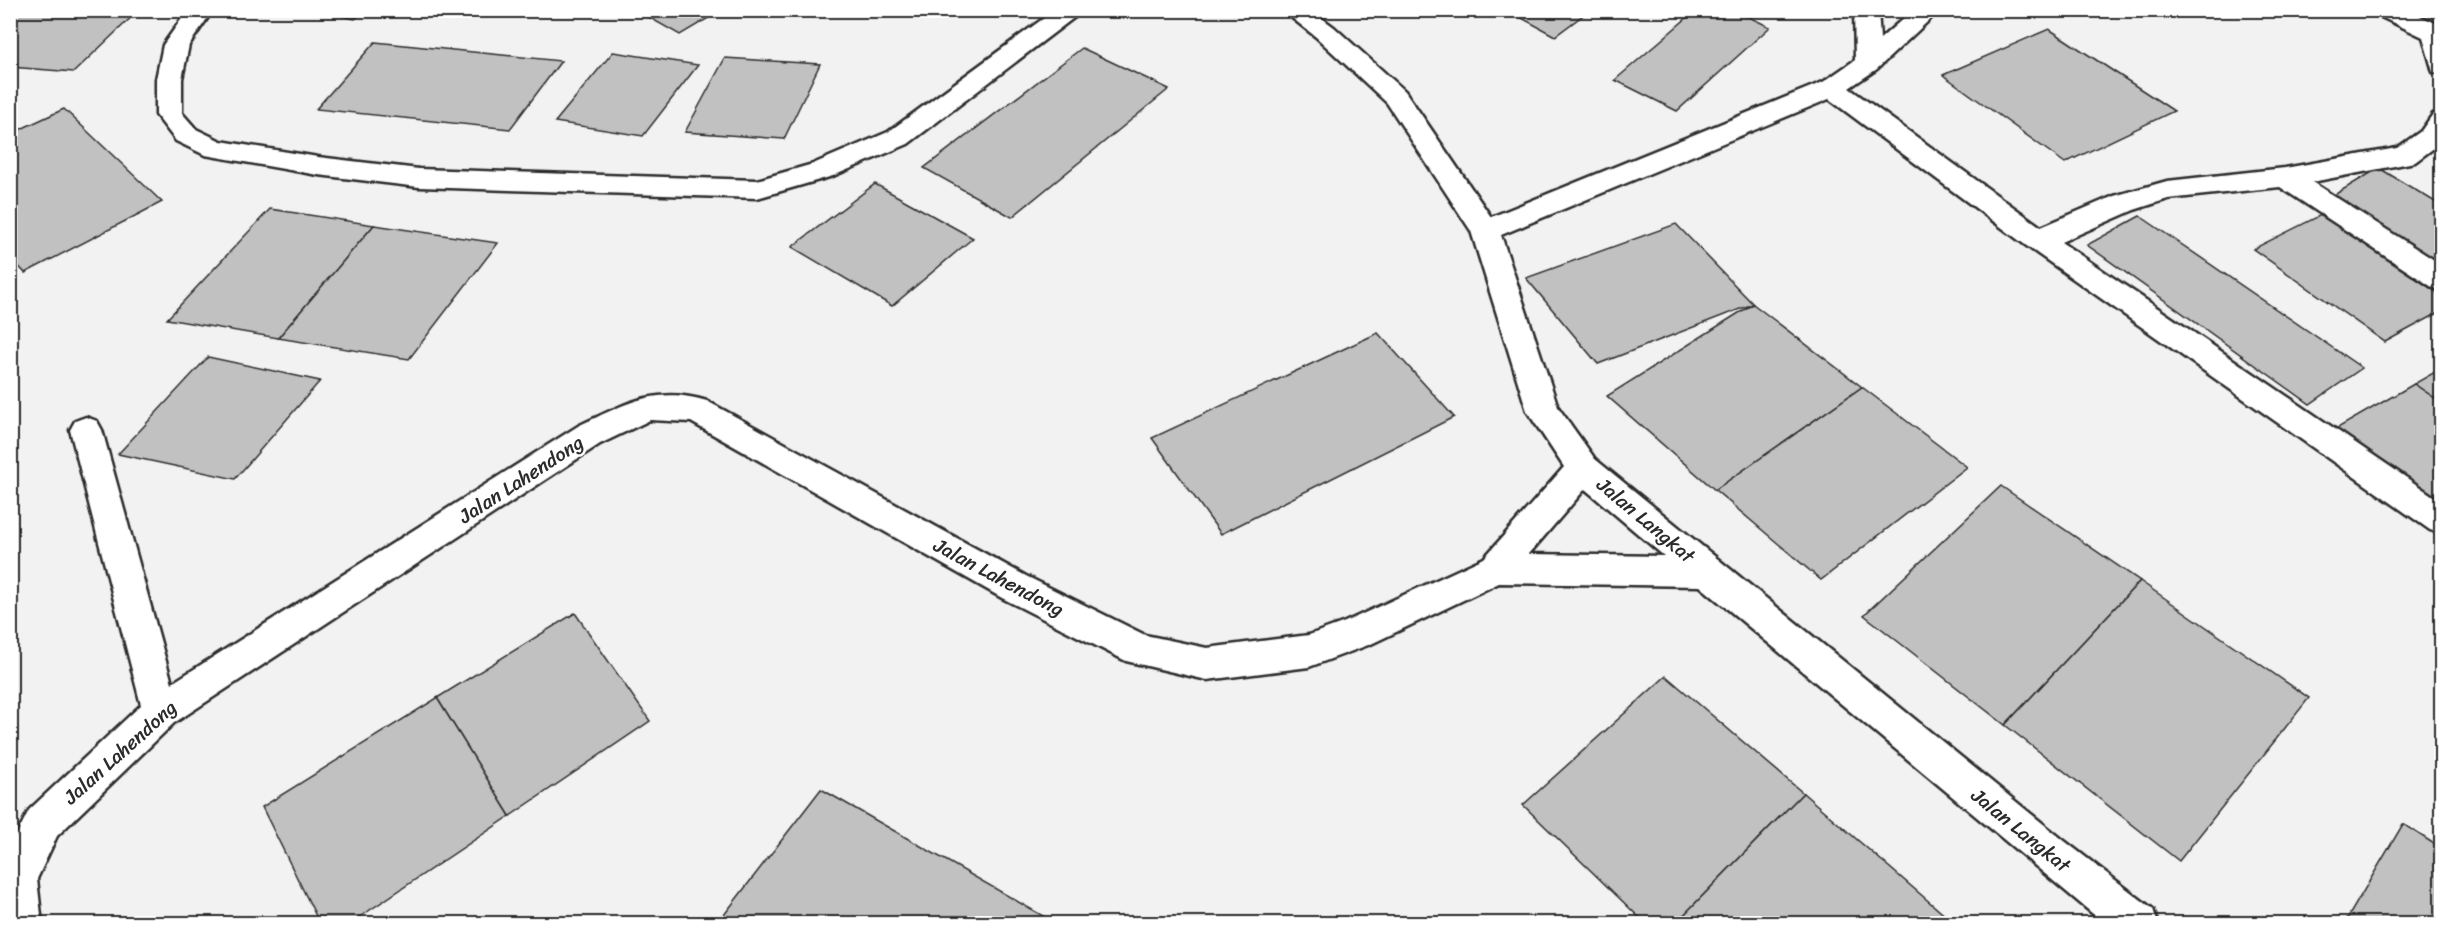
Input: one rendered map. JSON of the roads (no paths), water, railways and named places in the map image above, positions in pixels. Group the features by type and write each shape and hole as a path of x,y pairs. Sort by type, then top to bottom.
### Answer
{"street":[{"path":"201,10 176,45 169,79 169,115 186,135 214,149 318,166 419,178 757,189 823,170 898,138 1072,10"},
{"name":"Jalan Langkat","path":"1294,10 1325,32 1396,98 1485,230 1543,411 1582,468 2048,853 2138,924"},
{"path":"1866,10 1868,63"},
{"path":"1485,230 1832,88 1868,63 1928,10"},
{"path":"2385,10 2438,35 2442,66"},
{"path":"1832,88 2038,240 2442,520"},
{"path":"2038,240 2124,203 2167,190 2285,177 2405,156 2431,137 2442,120"},
{"path":"2285,177 2442,280"},
{"name":"Jalan Lahendong","path":"21,924 17,878 43,823 160,711 589,435 647,408 696,410 1014,587 1139,650 1207,663 1309,651 1358,633 1496,568"},
{"path":"86,430 160,711"},
{"path":"1496,568 1582,468"},
{"path":"1496,568 1708,571"}]}
